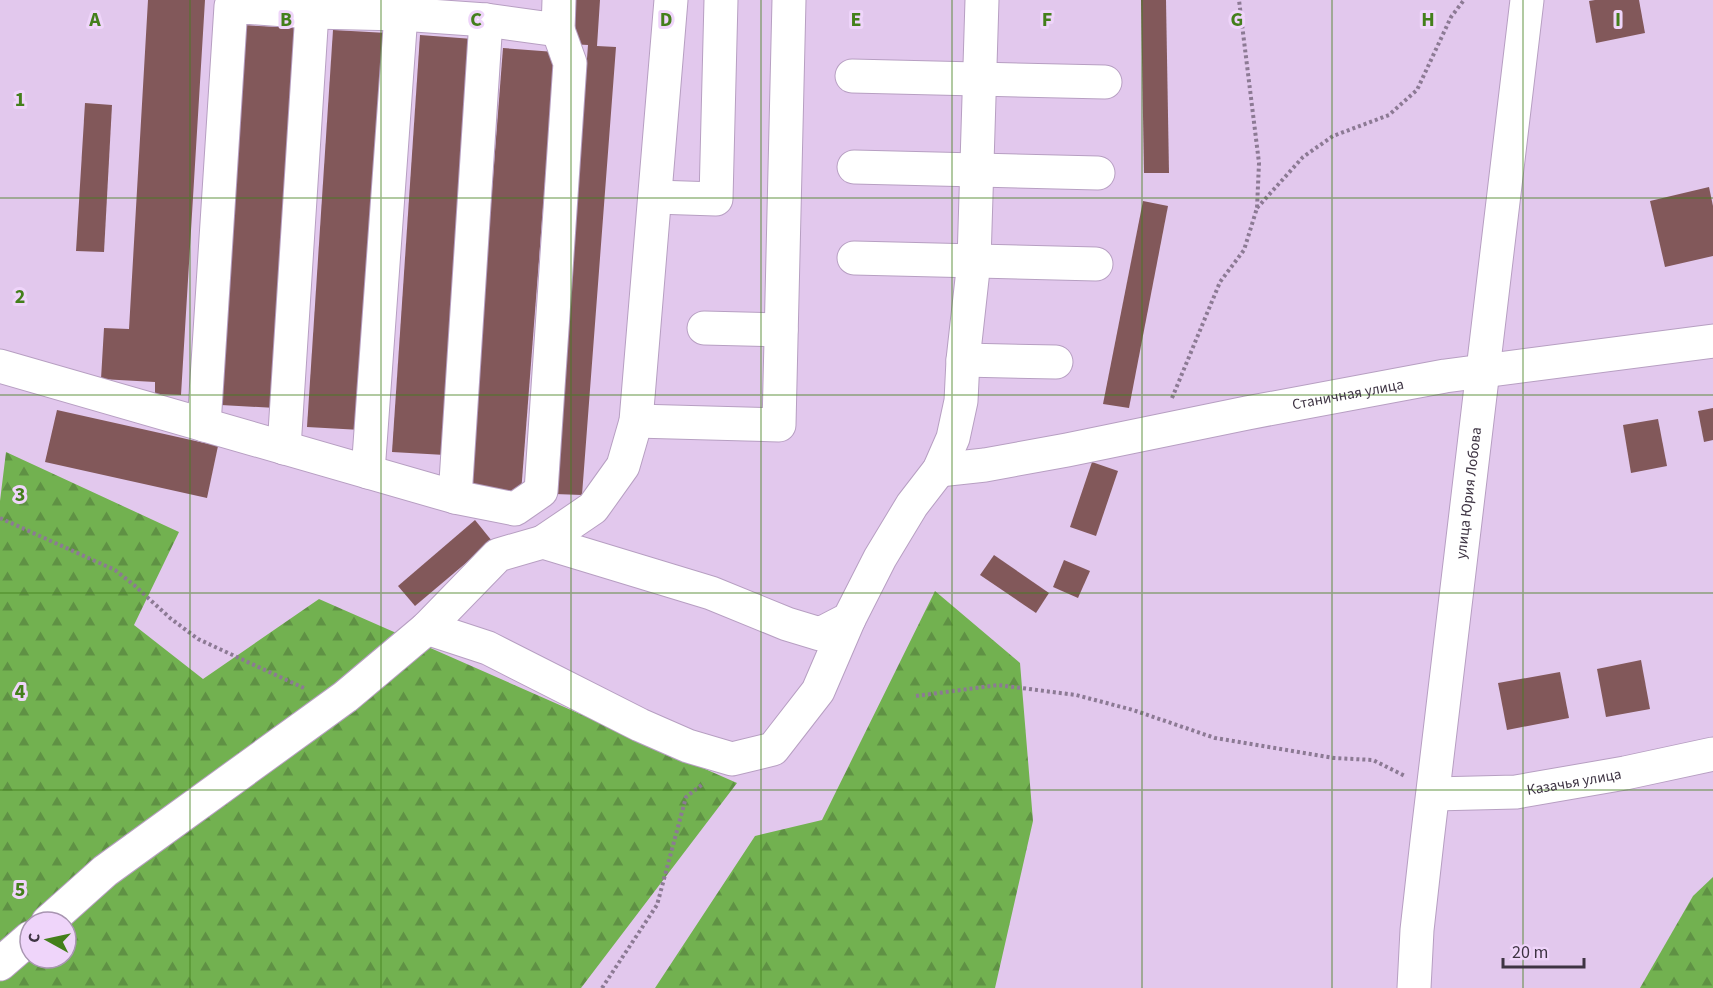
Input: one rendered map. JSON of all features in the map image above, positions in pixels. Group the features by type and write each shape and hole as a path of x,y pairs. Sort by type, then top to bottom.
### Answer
{"street":[{"path":"61,910 105,871 337,702 427,628 498,555 543,542 593,508 623,466 636,421 671,0"},
{"path":"655,197 716,199 721,0"},
{"path":"636,421 779,425 789,0"},
{"path":"427,628 488,648 640,725 688,746 732,759 773,749 818,691 849,618 880,558 912,505 939,470 953,438 961,401 974,261 982,0"},
{"name":"улица Юрия Лобова","path":"1414,988 1417,930 1527,0"},
{"path":"0,366 455,497 515,508 541,491 570,63 559,15 486,20 231,6 204,424"},
{"path":"284,448 312,12"},
{"path":"368,472 401,14"},
{"path":"455,497 486,20"},
{"path":"852,76 1105,82"},
{"path":"854,167 1098,172"},
{"path":"854,258 1096,264"},
{"path":"704,328 781,330"},
{"name":"Станичная улица","path":"939,470 985,465 1445,376 1713,341"},
{"path":"963,360 1056,362"},
{"path":"543,542 711,593 787,624 820,634 849,618"},
{"name":"Казачья улица","path":"1434,794 1516,792 1625,773 1713,753"},
{"path":"0,964 18,948"}],"path":[{"path":"1159,432 1220,282 1244,250 1257,208 1259,163 1239,0"},
{"path":"1257,208 1303,157 1332,136 1389,115 1417,90 1451,17 1464,0"},
{"path":"0,518 115,570 198,639 337,702"},
{"path":"916,696 998,685 1076,695 1215,738 1290,752 1373,760 1402,774 1434,794"},
{"path":"602,988 657,904 686,797 732,759"}],"green space":[{"path":"6,452 179,532 134,625 203,679 319,599 737,783 581,988 0,988 0,501"},
{"path":"935,591 1020,663 1033,821 995,988 655,988 755,836 822,820"},
{"path":"1713,877 1713,988 1640,988 1693,896"}],"building":[{"path":"148,0 205,0 181,395 155,394 155,382 101,379 104,328 129,329"},
{"path":"573,0 600,0 597,46 616,47 582,495 555,494 588,45 570,44"},
{"path":"1141,0 1166,0 1169,173 1144,173"},
{"path":"1639,0 1645,33 1596,43 1589,1"},
{"path":"242,25 297,28 276,408 221,405"},
{"path":"333,30 387,33 361,430 307,427"},
{"path":"420,35 473,39 445,455 392,452"},
{"path":"503,48 555,52 521,493 469,489"},
{"path":"85,103 112,105 104,252 76,251"},
{"path":"1709,187 1713,206 1713,256 1665,267 1650,201"},
{"path":"1143,201 1168,206 1129,408 1103,404"},
{"path":"1713,408 1713,440 1704,442 1698,411"},
{"path":"57,410 218,446 207,498 45,462"},
{"path":"1658,419 1667,466 1631,473 1623,425"},
{"path":"1092,462 1118,471 1096,536 1070,527"},
{"path":"475,520 492,541 415,606 398,586"},
{"path":"994,555 1049,593 1036,613 980,575"},
{"path":"1064,560 1090,571 1078,598 1053,587"},
{"path":"1641,660 1650,709 1606,717 1597,669"},
{"path":"1560,672 1569,718 1507,730 1498,683"}]}
